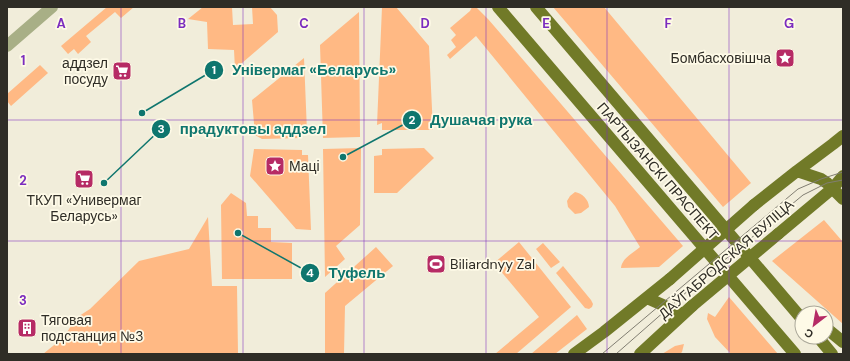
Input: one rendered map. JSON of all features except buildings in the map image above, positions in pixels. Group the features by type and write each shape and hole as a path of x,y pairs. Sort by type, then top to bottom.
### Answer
{"main road":[{"name":"ПАРТЫЗАНСКІ ПРАСПЕКТ","path":"498,7 795,354"},
{"name":"ПАРТЫЗАНСКІ ПРАСПЕКТ","path":"536,7 794,310"},
{"name":"ДАЎГАБРОДСКАЯ ВУЛІЦА","path":"574,354 670,280 754,205 843,136"},
{"path":"797,171 821,179 833,188 843,199"},
{"name":"ДАЎГАБРОДСКАЯ ВУЛІЦА","path":"640,354 688,310 833,188 843,176"},
{"path":"770,281 798,305"},
{"path":"647,298 688,310"},
{"path":"834,335 843,342"},
{"path":"825,345 832,354"}],"street":[{"path":"7,46 52,7"}],"shaded area":[{"path":"107,7 134,7 121,18 115,12 86,36 91,42 78,54 74,49 68,54 61,46"},
{"path":"203,7 232,7 233,25 253,24 252,7 270,7 277,15 278,32 235,69 234,50 208,49 207,22 188,19"},
{"path":"382,7 396,7 429,46 433,130 382,130 382,123 377,125"},
{"path":"472,7 476,7 488,19 683,246 659,267 621,268 623,261 640,247 615,206 476,36 450,59 447,55 456,47 451,40 456,35 450,28 470,11"},
{"path":"553,7 604,7 751,183 723,207"},
{"path":"359,12 360,137 323,138 320,45"},
{"path":"304,58 307,132 301,132 301,138 262,139 255,135 252,100"},
{"path":"40,65 48,73 11,106 7,101 7,94"},
{"path":"361,148 360,225 336,246 345,259 325,277 323,149"},
{"path":"424,148 434,158 397,193 374,193 374,156 382,155 382,149"},
{"path":"254,149 302,150 302,155 308,155 311,230 296,229 250,176"},
{"path":"575,192 585,197 589,207 581,213 575,214 568,207 567,201"},
{"path":"231,193 246,203 247,216 258,216 258,228 271,228 271,242 292,243 292,279 222,279 221,205"},
{"path":"208,217 212,286 237,286 238,354 43,354 64,337 76,318 90,309 139,261 189,249"},
{"path":"824,220 843,242 843,324 834,316 834,305 822,305 772,261"},
{"path":"519,242 571,307 516,354 495,354 539,317 494,263"},
{"path":"543,243 560,262 551,268 536,249"},
{"path":"376,247 393,266 345,306 344,354 325,354 325,293"},
{"path":"563,266 591,300 593,304 589,309 585,308 556,273"},
{"path":"729,297 778,354 731,354 715,337 707,319 708,313 715,317"},
{"path":"577,315 587,329 555,354 531,354"},
{"path":"684,344 680,354 662,354 675,346"}],"tram line":[{"path":"602,354 798,189 821,179 843,172"},
{"path":"616,354 698,282 803,195 827,183 843,180"}],"place":[{"name":"Бомбасховішча","path":"785,58"},
{"name":"аддзел посуду","path":"122,71"},
{"name":"Універмаг «Беларусь»","path":"142,113"},
{"name":"Душачая рука","path":"343,157"},
{"name":"Маці","path":"275,166"},
{"name":"ТКУП «Универмаг Беларусь»","path":"84,179"},
{"name":"прадуктовы аддзел","path":"104,183"},
{"name":"Туфель","path":"238,233"},
{"name":"Biliardnyy Zal","path":"436,264"},
{"name":"Тяговая подстанция №3","path":"27,328"}]}
